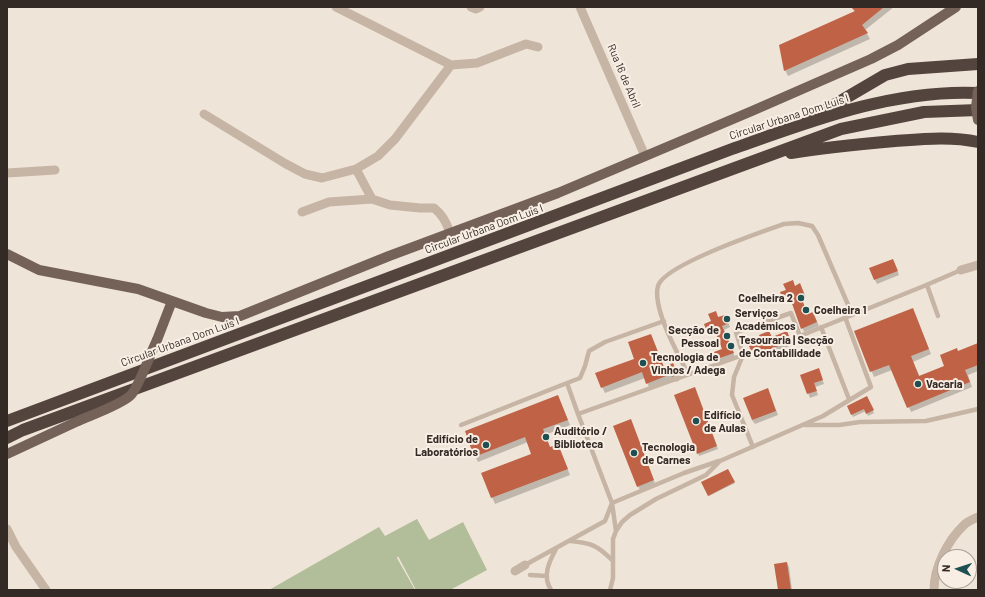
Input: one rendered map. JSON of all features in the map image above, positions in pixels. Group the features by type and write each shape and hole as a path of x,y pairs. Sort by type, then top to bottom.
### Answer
{"highway":[{"path":"798,126 885,75 908,69 978,64"},
{"name":"Circular Urbana Dom Luís I","path":"7,421 732,149 798,126 885,101 917,95 978,92"},
{"path":"7,438 23,430 841,129 924,112 978,110"},
{"path":"764,158 824,147 932,138 970,140 978,142"}],"main road":[{"path":"7,254 39,270 138,289 206,313 222,317 240,316 558,192 752,111 871,59 898,44 956,7"},
{"path":"978,92 976,107 978,120"},
{"path":"7,454 122,402 131,395 157,340 172,301"}],"street":[{"path":"336,7 451,65 477,63 526,44 538,47"},
{"path":"471,7 476,9 480,7"},
{"name":"Rua 16 de Abril","path":"580,7 645,156"},
{"path":"204,114 286,164 305,174 322,178 356,169 378,156 395,139 451,65"},
{"path":"356,169 372,199"},
{"path":"7,173 55,170"},
{"path":"302,212 330,202 372,199 390,205 434,208 440,213 446,222 450,234"},
{"path":"961,270 978,265"},
{"path":"934,590 934,581 944,550 965,524 978,517"},
{"path":"7,529 16,547 46,590"},
{"path":"515,571 525,565"}],"lane":[{"path":"688,374 657,302 658,286 663,278 676,269 730,245 784,224 798,223 812,226 818,235 852,314"},
{"path":"753,447 732,394 734,377 743,355 736,332 791,313 800,336 961,270"},
{"path":"927,285 938,316"},
{"path":"525,565 605,521 612,503 684,473 720,461 823,416 871,387 845,317"},
{"path":"461,425 580,378 585,366 588,351 605,342 664,321"},
{"path":"821,327 849,399"},
{"path":"578,414 743,355"},
{"path":"567,383 612,503 616,531"},
{"path":"802,425 926,421 978,409"},
{"path":"610,590 613,578 613,539 622,522 630,515 656,499 706,474 720,461"},
{"path":"570,541 588,542 612,560"},
{"path":"551,590 547,576 548,563 556,549"},
{"path":"530,575 547,576"}],"green space":[{"path":"417,519 429,540 463,522 487,570 450,590 416,590 398,556 397,558 415,590 269,590 379,527 385,536"}],"building":[{"path":"851,7 884,7 862,25 868,33 784,71 779,45 855,11"},
{"path":"893,259 898,271 874,280 869,268"},
{"path":"793,280 795,286 800,283 804,293 800,295 808,314 813,312 817,322 801,329 790,298 783,300 780,292 786,290 783,284"},
{"path":"913,308 929,349 911,356 919,376 944,366 940,355 957,348 958,351 978,343 978,365 965,370 970,382 907,408 889,365 870,372 854,331"},
{"path":"716,311 718,317 725,315 729,323 722,326 734,353 717,359 714,352 722,349 714,329 707,332 704,324 711,321 708,314"},
{"path":"769,331 772,337 787,331 791,341 753,356 749,346 761,341 759,335"},
{"name":"Tecnologia de Vinhos / Adega","path":"651,334 664,367 673,363 678,374 672,377 671,374 646,384 642,372 601,388 595,373 634,359 628,342"},
{"path":"819,368 823,380 814,383 817,391 807,394 800,375"},
{"name":"Edifício de Aulas","path":"695,387 717,446 697,454 674,395"},
{"path":"768,388 776,411 752,420 743,398"},
{"name":"Edifício de Laboratórios","path":"558,395 568,420 543,429 550,447 558,444 568,469 491,498 481,473 531,454 525,437 474,457 465,431"},
{"path":"867,396 874,410 866,414 864,409 851,415 847,406"},
{"name":"Tecnologia de Carnes","path":"631,419 654,480 637,487 613,426"},
{"path":"728,469 735,482 708,496 701,482"},
{"path":"787,562 791,590 778,590 774,564"}],"place":[{"name":"Coelheira 2","path":"801,298"},
{"name":"Coelheira 1","path":"806,310"},
{"name":"Serviços Académicos","path":"727,319"},
{"name":"Secção de Pessoal","path":"727,336"},
{"name":"Tesouraria | Secção de Contabilidade","path":"731,346"},
{"name":"Tecnologia de Vinhos / Adega","path":"643,363"},
{"name":"Vacaria","path":"918,384"},
{"name":"Edifício de Aulas","path":"696,421"},
{"name":"Auditório / Biblioteca","path":"546,437"},
{"name":"Edifício de Laboratórios","path":"486,445"},
{"name":"Tecnologia de Carnes","path":"634,453"}]}
